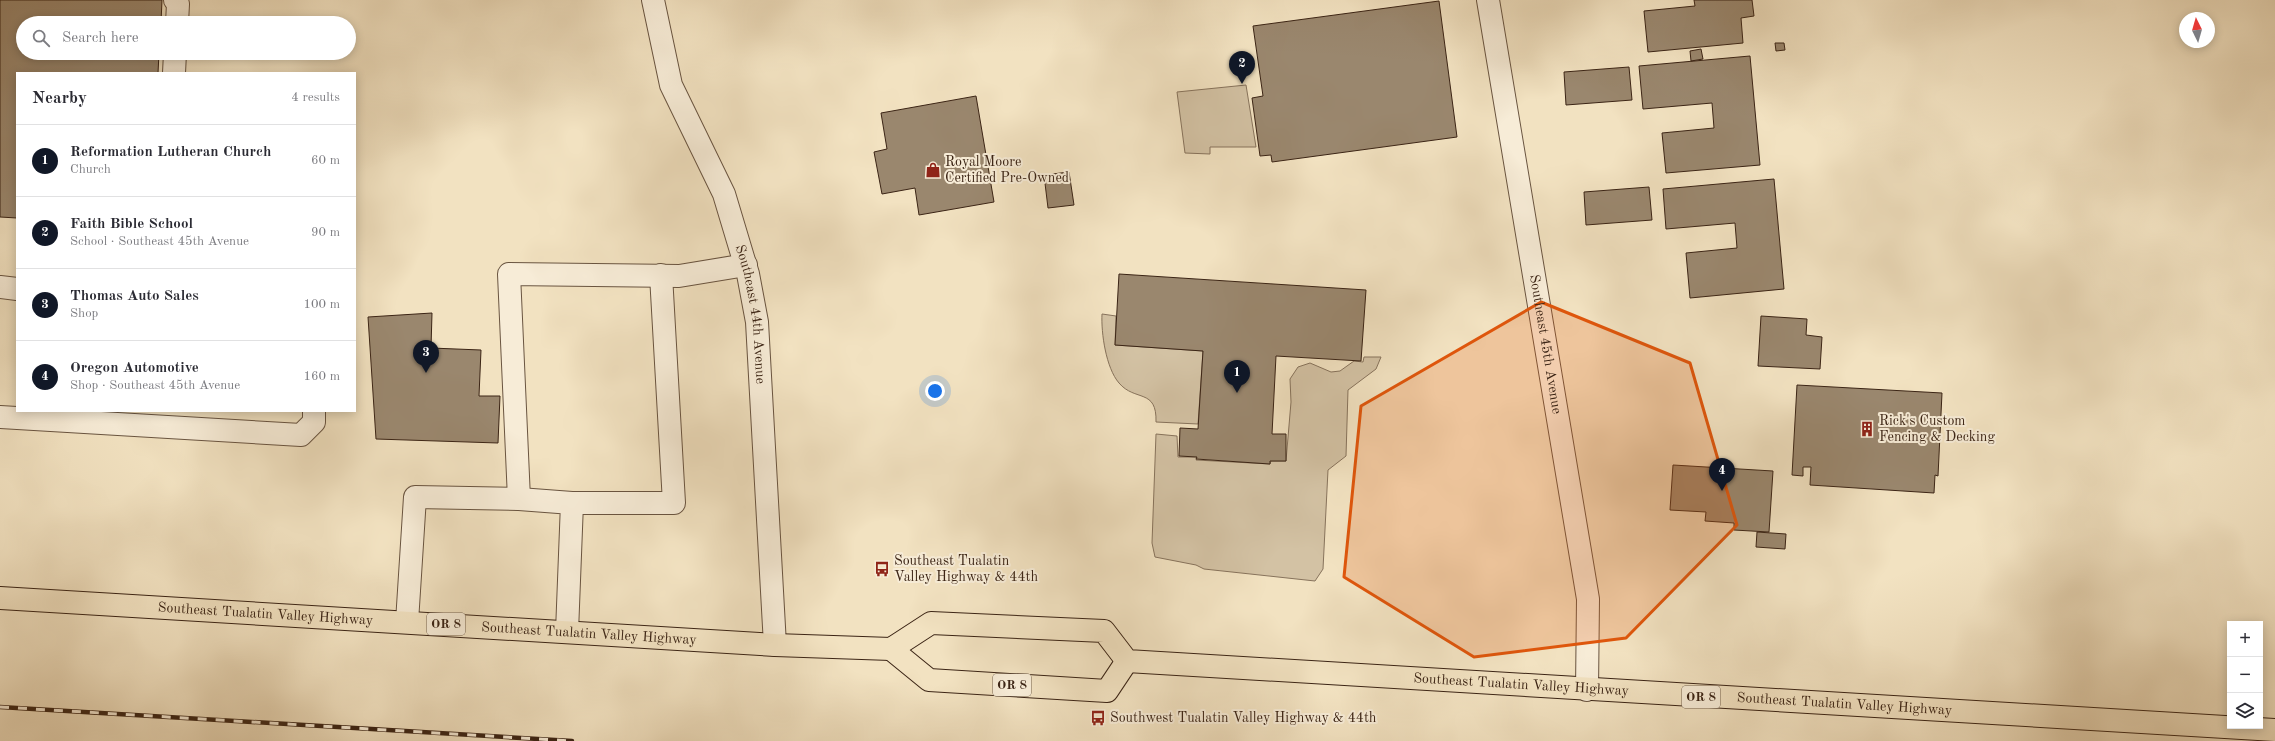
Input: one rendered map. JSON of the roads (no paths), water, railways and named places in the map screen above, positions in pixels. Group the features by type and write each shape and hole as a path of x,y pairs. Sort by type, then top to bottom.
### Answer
{"main road":[{"name":"Southeast Tualatin Valley Highway","path":"0,598 775,644 891,649"},
{"path":"891,649 931,623 1104,631 1127,661"},
{"name":"OR 8","path":"891,649 929,680 1107,691 1127,661"},
{"name":"Southeast Tualatin Valley Highway","path":"1127,661 1587,690 2275,730"}],"street":[{"path":"176,0 178,4 177,16"},
{"name":"Southeast 44th Avenue","path":"653,0 671,86 724,194 746,265 757,322 775,644"},
{"name":"Southeast 45th Avenue","path":"1488,0 1588,599 1587,690"},
{"path":"174,72 175,60"},
{"path":"519,499 509,274 679,276 746,265"},
{"path":"407,622 415,497 519,499 572,503 674,503 661,275"},
{"path":"0,287 16,289"},
{"path":"0,417 301,435 314,422 314,412"},
{"path":"567,632 572,503"}],"railway":[{"path":"0,707 572,741"}],"place":[{"name":"Faith Bible School","path":"1242,84"},
{"name":"Royal Moore Certified Pre-Owned","path":"933,170"},
{"name":"Thomas Auto Sales","path":"426,373"},
{"name":"Reformation Lutheran Church","path":"1237,393"},
{"name":"Rick's Custom Fencing & Decking","path":"1867,429"},
{"name":"Oregon Automotive","path":"1722,491"},
{"name":"Southeast Tualatin Valley Highway & 44th","path":"882,569"},
{"name":"Southwest Tualatin Valley Highway & 44th","path":"1098,718"}]}
